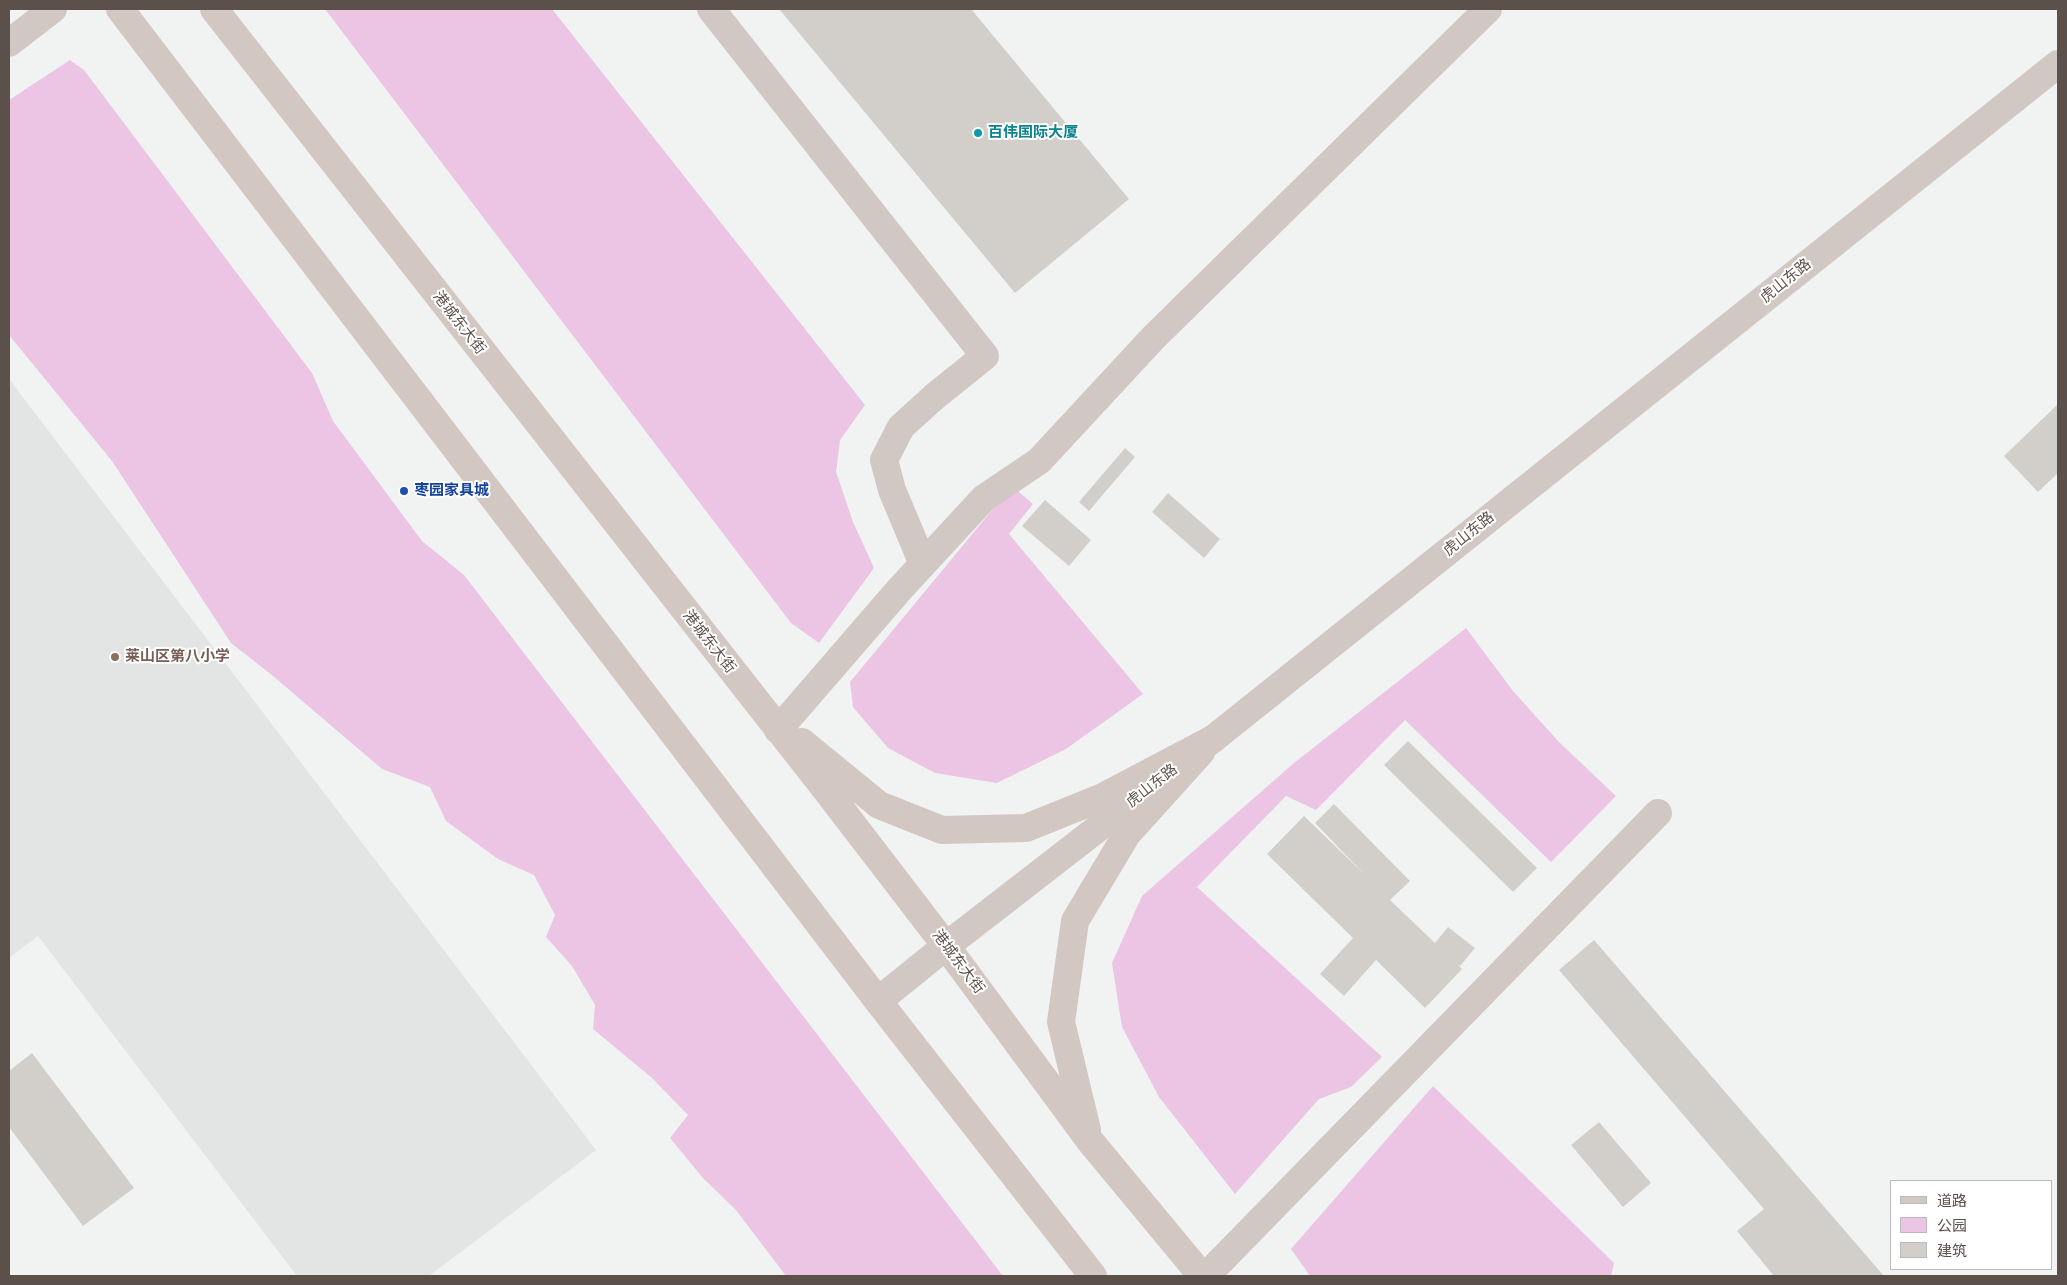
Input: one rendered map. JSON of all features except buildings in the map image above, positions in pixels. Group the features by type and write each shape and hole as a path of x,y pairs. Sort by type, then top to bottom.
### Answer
{"main road":[{"path":"120,9 878,1002 1093,1276"},
{"name":"港城东大街","path":"214,9 750,694 780,727 946,946 1090,1141 1202,1276"},
{"path":"780,727 879,804 942,830 1026,828 1103,797 1213,739"},
{"path":"1090,1141 1061,1022 1075,921 1127,834 1213,739"}],"street":[{"path":"9,43 53,9"},
{"path":"711,9 985,356 900,427 884,460 892,490 923,564"},
{"path":"780,727 923,564 984,498 1039,461 1154,337 1488,9"},
{"name":"虎山东路","path":"878,1002 946,946 1213,739 2058,64"},
{"path":"1206,1276 1658,813"}],"shaded area":[{"name":"莱山区第八小学","path":"9,379 596,1150 429,1276 297,1276 38,936 9,958"}],"green space":[{"path":"325,9 552,9 865,405 840,440 836,472 853,522 874,568 819,643 791,623"},
{"path":"70,60 84,70 312,373 333,421 422,541 464,575 1003,1276 786,1276 736,1210 703,1178 670,1138 688,1115 652,1078 593,1029 595,1005 572,966 546,937 555,915 534,875 498,859 446,821 430,787 382,769 273,676 231,643 112,461 9,335 9,100"},
{"path":"1012,486 1033,504 1009,534 1143,694 1066,749 997,783 935,773 888,748 853,707 850,682"},
{"path":"1466,628 1513,691 1559,742 1616,796 1551,862 1405,720 1316,810 1286,796 1197,887 1382,1057 1351,1087 1319,1099 1235,1194 1159,1097 1122,1027 1112,963 1142,896 1294,763"},
{"path":"1433,1086 1614,1263 1611,1276 1310,1276 1291,1249"}],"place":[{"name":"百伟国际大厦","path":"978,133"},
{"name":"枣园家具城","path":"404,491"},
{"name":"莱山区第八小学","path":"115,657"}]}
